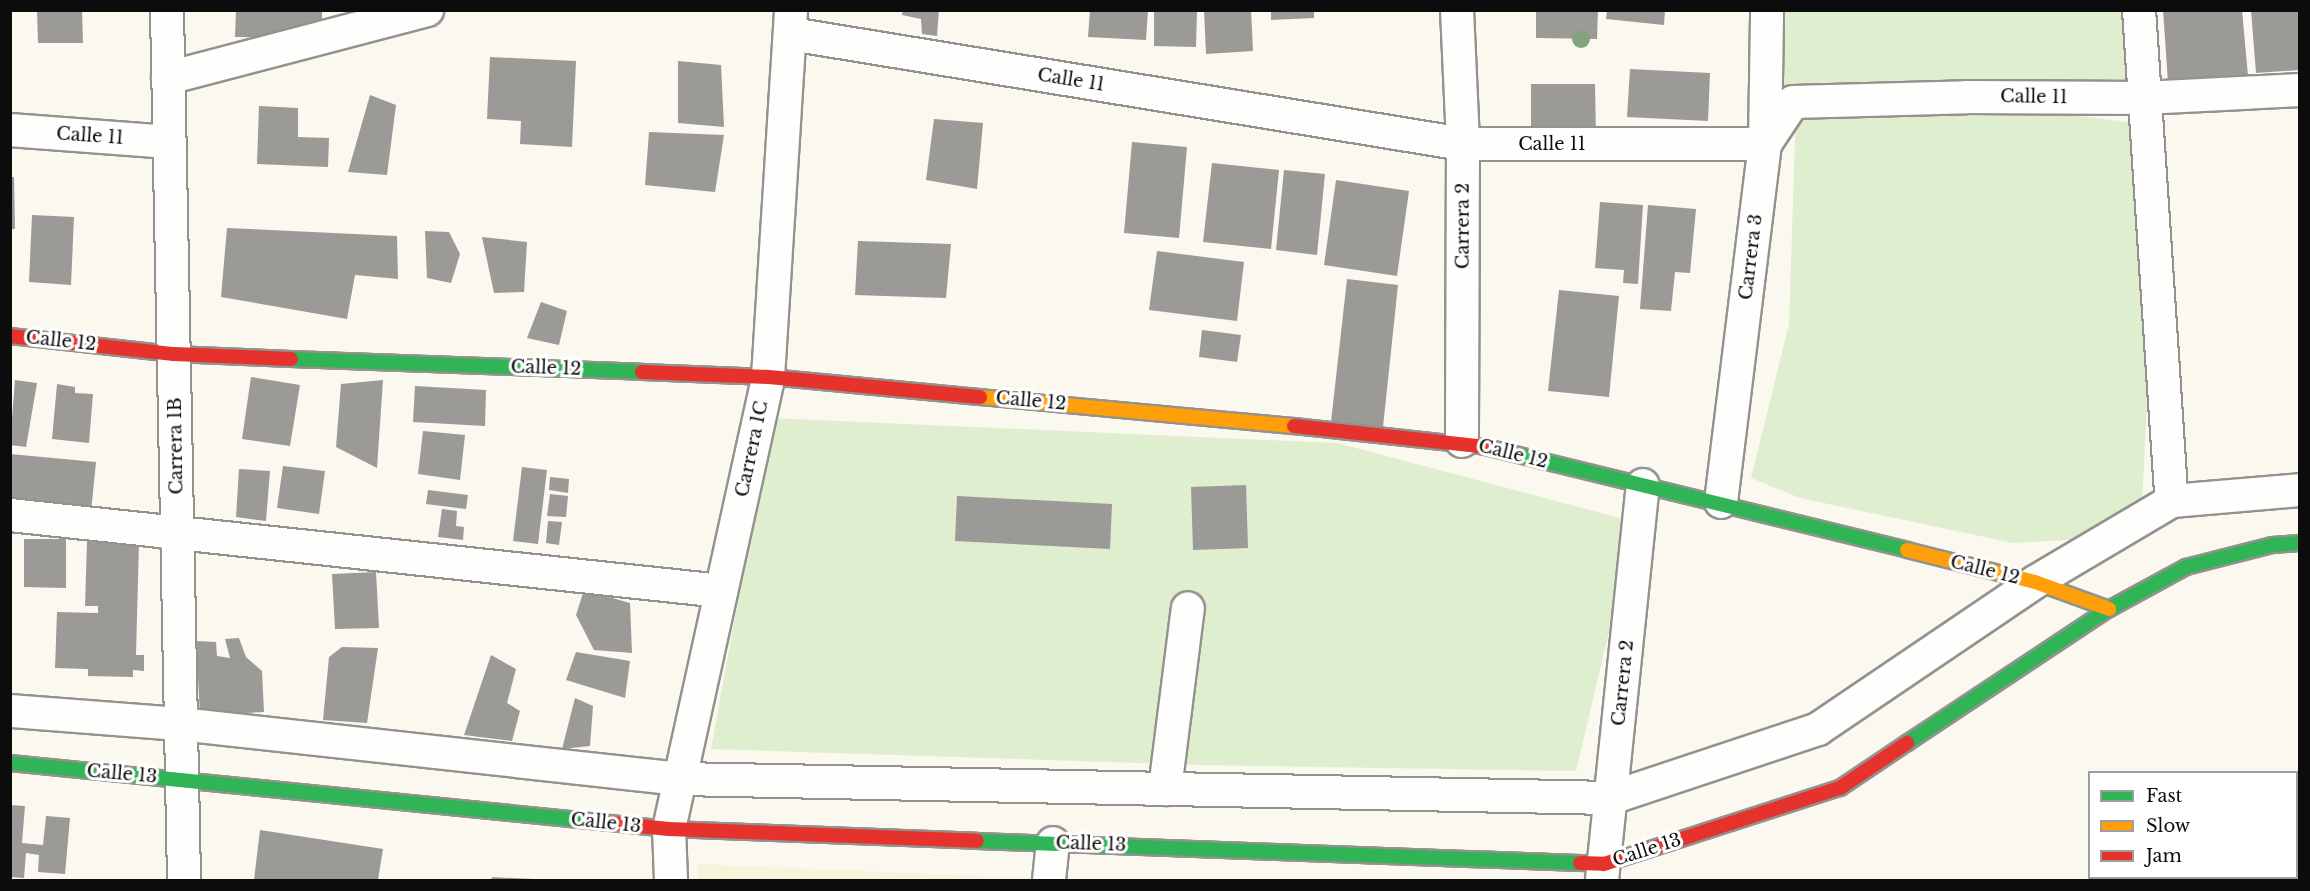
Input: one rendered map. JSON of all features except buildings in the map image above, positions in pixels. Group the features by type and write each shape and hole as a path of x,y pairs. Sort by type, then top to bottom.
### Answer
{"street":[{"name":"Carrera 1B","path":"167,10 184,880"},
{"path":"168,78 427,10"},
{"name":"Carrera 2","path":"1457,10 1463,144 1462,441"},
{"name":"Carrera 3","path":"1721,502 1765,144 1767,10"},
{"path":"2139,10 2143,98 2172,501"},
{"name":"Calle 11","path":"791,22 1463,144 1765,144 1792,102 1967,96 2143,98 2300,90"},
{"name":"Carrera 1C","path":"671,880 669,829 768,377 791,22"},
{"name":"Calle 11","path":"10,130 170,142"},
{"name":"Calle 12","path":"10,336 174,354 768,377 1462,441 1721,502 2034,582 2109,609"},
{"name":"Carrera 2","path":"1603,872 1643,485"},
{"name":"Calle 12","path":"2034,582 2172,501 2300,490"},
{"path":"10,515 721,591"},
{"path":"2109,609 2186,567 2272,545 2300,543"},
{"path":"10,711 180,724 680,778 1611,798 1818,729 2034,582"},
{"path":"1165,789 1188,608"},
{"name":"Calle 13","path":"10,763 669,829 1053,843 1603,872 1840,788 2109,609"},
{"path":"1048,880 1053,843"}],"green space":[{"path":"1786,11 2129,11 2131,90 1782,98"},
{"path":"1796,109 2024,109 2128,122 2151,322 2142,504 2085,539 2013,543 1800,498 1751,478 1789,324"},
{"path":"771,418 1337,443 1635,522 1576,771 1199,765 711,749"},
{"path":"697,864 1029,878 697,880"}],"traffic: fast":[{"path":"291,359 642,372"},
{"path":"1486,447 1907,550"},
{"path":"1907,743 2109,609 2186,567 2272,545 2300,543"},
{"path":"10,763 610,823"},
{"path":"977,841 1580,863"}],"traffic: slow":[{"path":"980,397 1294,426"},
{"path":"1907,550 2035,582 2109,609"}],"traffic: jam":[{"path":"10,336 174,354 291,359"},
{"path":"642,372 768,377 980,397"},
{"path":"1294,426 1486,447"},
{"path":"1580,863 1604,864 1840,788 1907,743"},
{"path":"610,823 669,829 977,841"}]}
